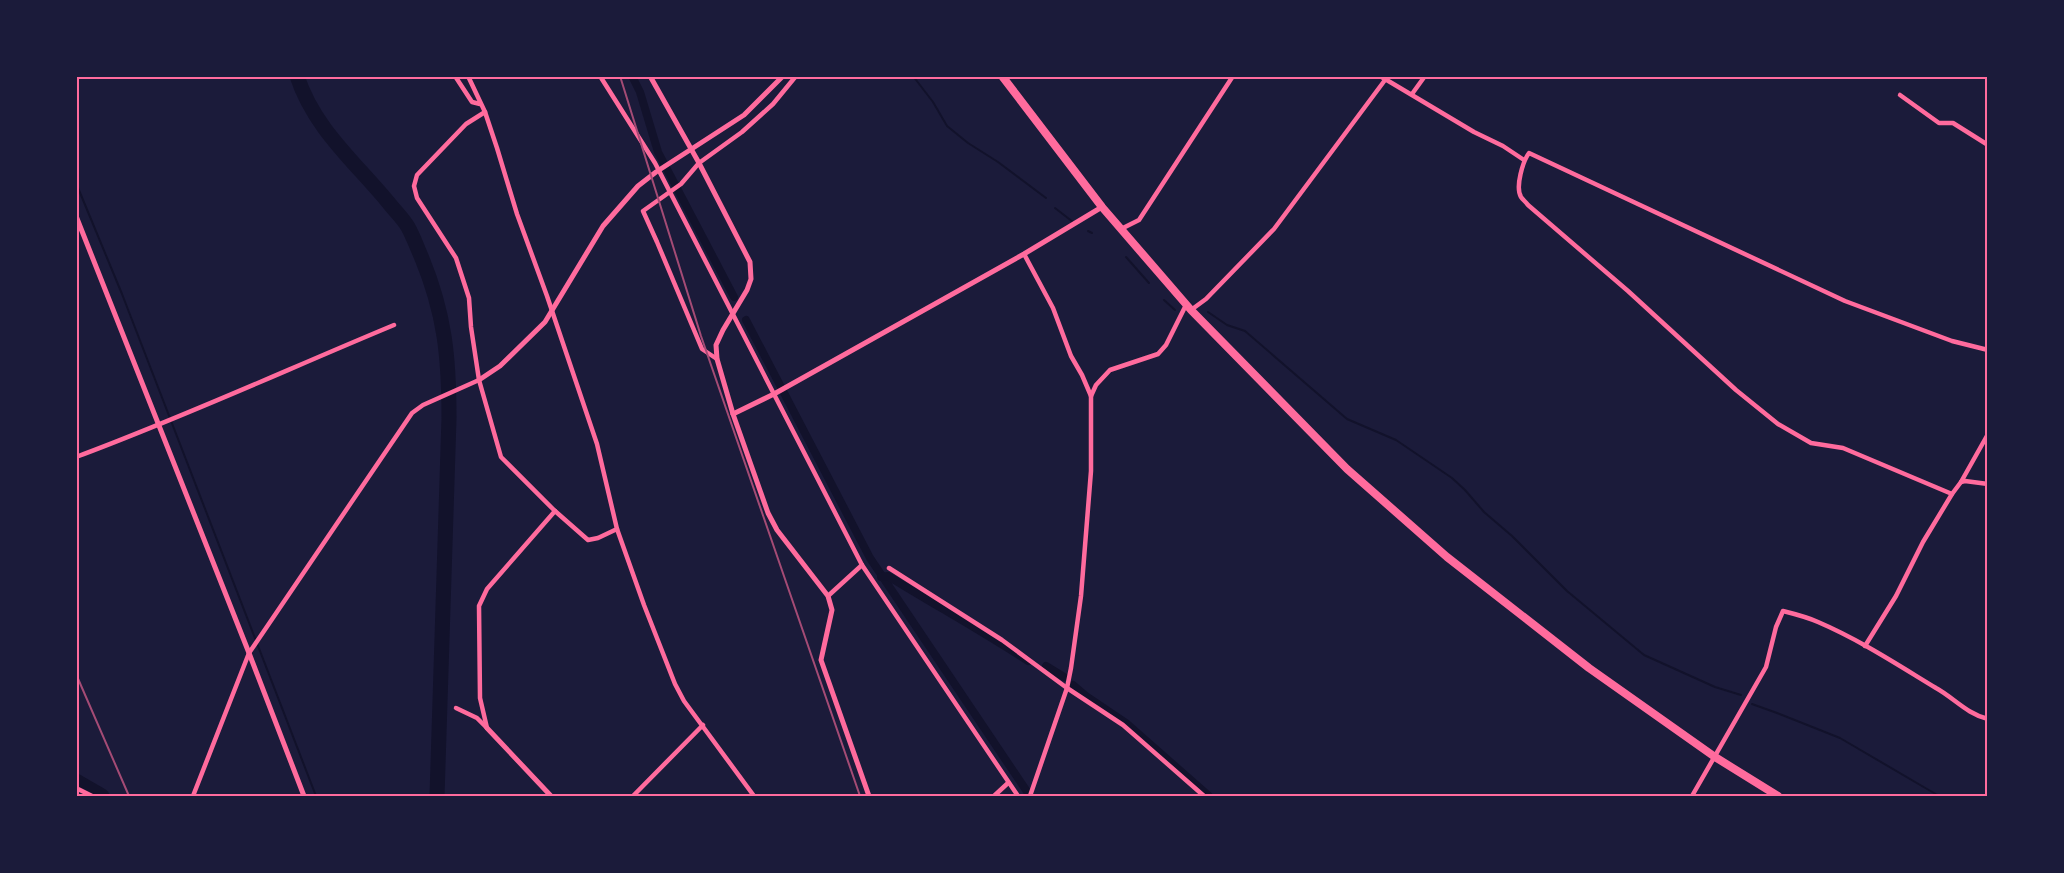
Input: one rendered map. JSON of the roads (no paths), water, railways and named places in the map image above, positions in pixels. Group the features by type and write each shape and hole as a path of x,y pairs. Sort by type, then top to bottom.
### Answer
{"highway":[{"path":"1002,76 1102,207 1188,308 1347,469 1447,557 1589,668 1715,758 1778,796"}],"street":[{"path":"455,76 472,102 481,104"},
{"path":"468,76 485,112 517,214 597,444 617,529 675,684 684,701 754,796"},
{"path":"600,76 671,190 776,392 862,565 1018,796"},
{"path":"650,76 699,163 750,262 751,279 716,345 717,359 768,513 777,530 828,596 832,610 821,660 868,796"},
{"path":"193,796 249,652 412,413 427,403 479,380 500,366 545,322 603,226 638,186 744,115 783,76"},
{"path":"717,359 702,349 643,211 681,184 699,163 742,132 773,104 796,76"},
{"path":"1121,229 1139,220 1233,76"},
{"path":"1412,94 1425,76"},
{"path":"1091,396 1096,385 1110,370 1158,354 1188,308 1206,299 1274,229 1382,78 1524,160"},
{"path":"1900,95 1939,123 1953,123 1988,144"},
{"path":"485,112 466,124 417,175 414,186 417,198 456,258 469,298 479,380 501,457 555,512 588,540 617,529"},
{"path":"1952,494 1843,448 1811,443 1778,424 1736,390 1628,291 1528,205 1520,196 1519,189 1524,160 1529,153 1845,301 1952,341 1988,350"},
{"path":"734,414 1024,254 1102,207"},
{"path":"76,216 304,796"},
{"path":"1024,254 1053,308 1071,356 1091,396 1091,471 1081,596 1067,688 1031,794"},
{"path":"76,457 159,426 394,325"},
{"path":"1865,646 1896,596 1923,542 1988,434"},
{"path":"1961,482 1988,484"},
{"path":"487,728 480,698 479,606 487,589 555,512"},
{"path":"828,596 862,565"},
{"path":"889,568 1002,640 1067,688 1123,725 1204,796"},
{"path":"1692,796 1766,667 1776,627 1783,611 1817,622 1865,646 1944,693 1960,706 1988,719"},
{"path":"456,708 477,718 551,796"},
{"path":"633,796 703,725"},
{"path":"994,796 1008,783"},
{"path":"76,788 92,796"}],"waterway":[{"path":"297,76 304,95 324,128 408,227 436,297 444,336 449,418 437,796"},
{"path":"632,76 640,92 658,152 734,297"},
{"path":"913,76 933,102 947,126 1046,198"},
{"path":"76,183 122,294 316,796"},
{"path":"1055,208 1073,222"},
{"path":"1088,231 1092,233"},
{"path":"1126,257 1149,283"},
{"path":"1164,300 1175,310"},
{"path":"1208,312 1227,325 1245,331 1347,419 1396,440 1452,478 1484,512 1512,536 1567,591 1644,655 1715,687 1741,695"},
{"path":"746,320 870,558 1030,796"},
{"path":"881,577 888,576 1028,661"},
{"path":"1046,666 1064,677"},
{"path":"1073,685 1126,723 1209,796"},
{"path":"1752,704 1840,738 1939,796"},
{"path":"76,781 102,796"}],"railway":[{"path":"620,76 701,336 860,796"},
{"path":"76,674 129,796"}]}
